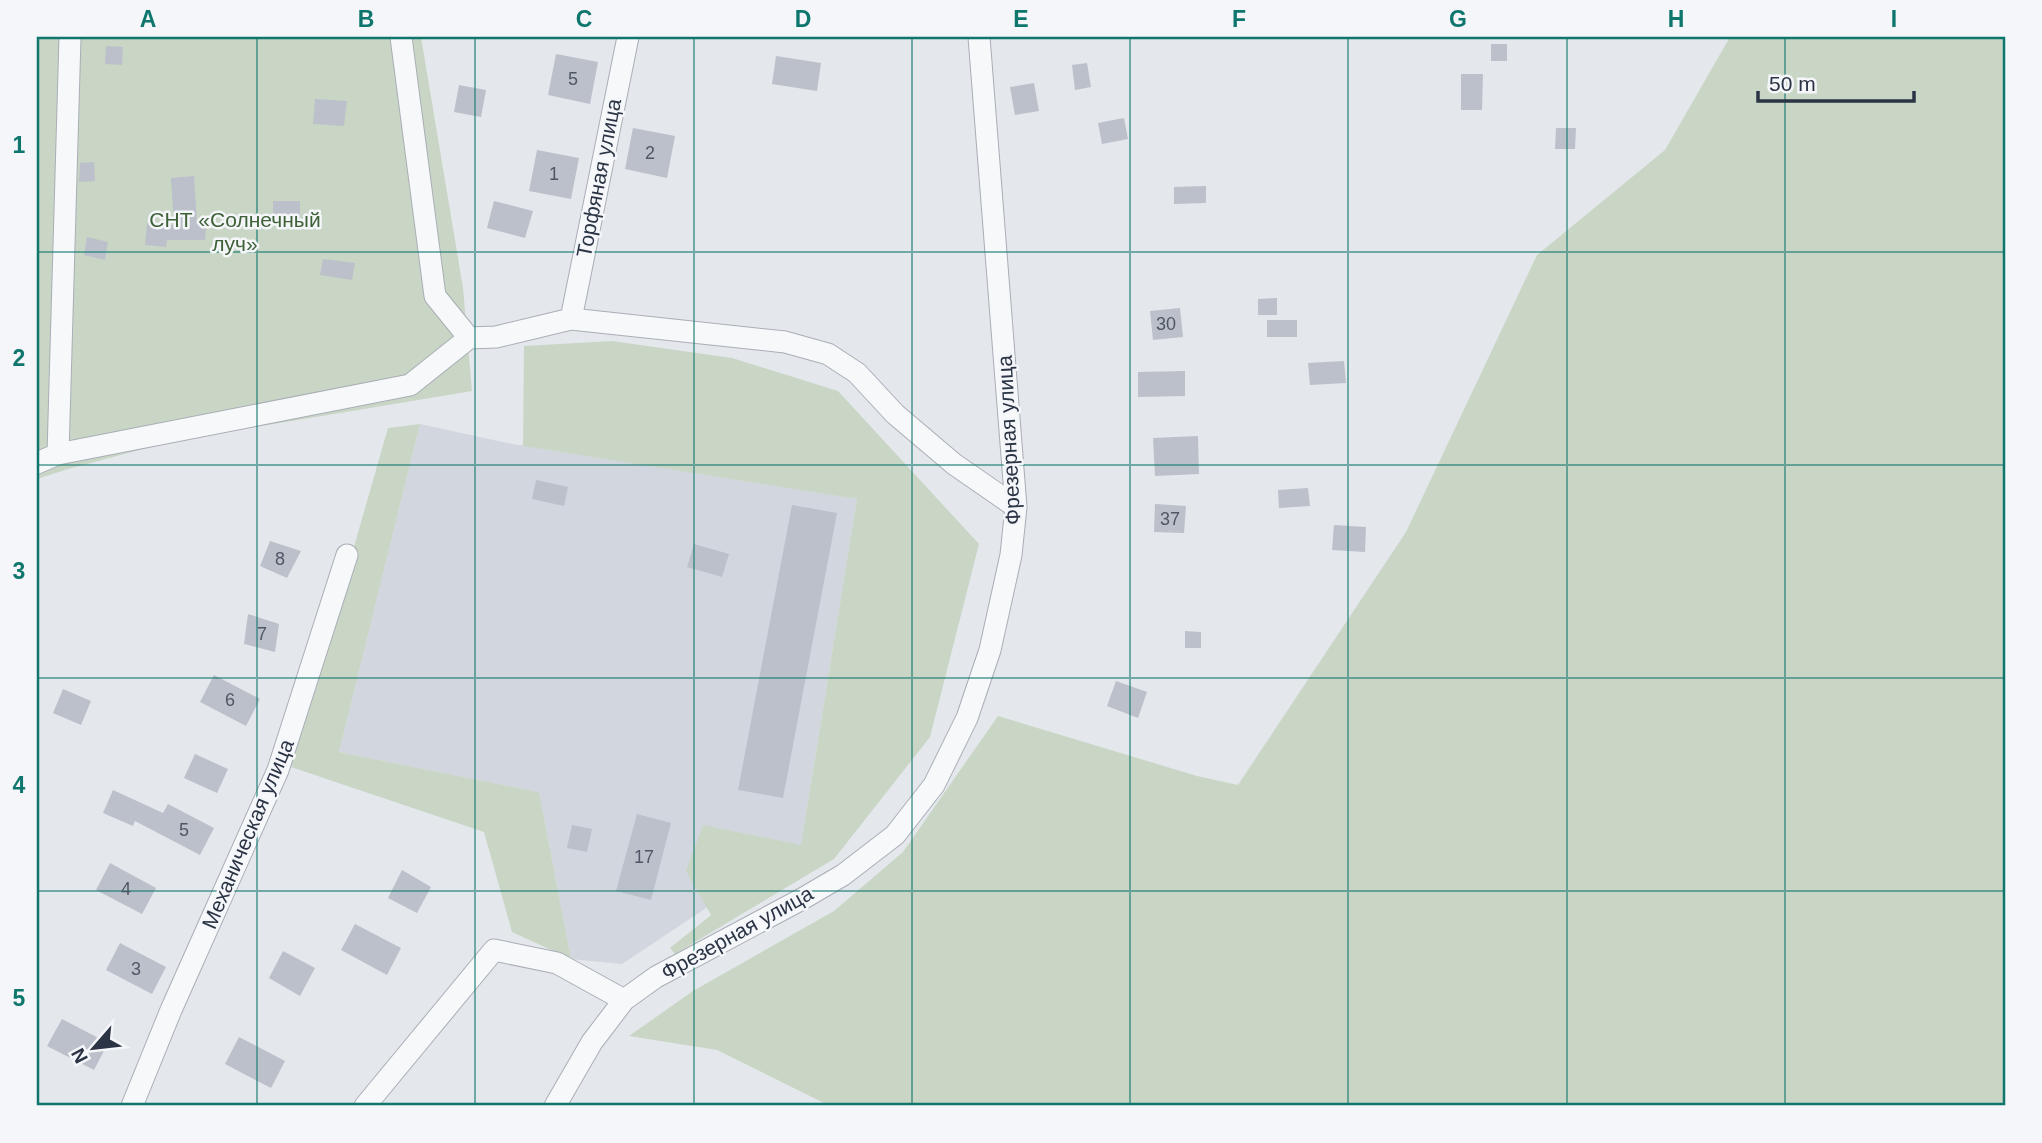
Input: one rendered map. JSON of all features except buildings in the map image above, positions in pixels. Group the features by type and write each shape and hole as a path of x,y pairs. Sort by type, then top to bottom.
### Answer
{"street":[{"path":"58,454 70,37"},
{"path":"401,37 435,296 469,338"},
{"name":"Торфяная улица","path":"571,319 628,37"},
{"name":"Фрезерная улица","path":"555,1106 592,1042 624,1000 656,977 832,881 895,835 934,785 967,718 990,650 1011,555 1016,507 979,37"},
{"path":"37,463 58,454 410,385 469,338 496,337 571,319 785,342 828,354 857,373 895,414 954,464 1016,507"},
{"name":"Механическая улица","path":"132,1106 171,1010 278,770 348,555"},
{"path":"365,1106 494,950 557,963 624,1000"}],"shaded area":[{"path":"420,424 507,443 857,499 801,845 622,964 571,959 539,792 339,752"}],"green space":[{"name":"СНТ «Солнечный луч»","path":"37,37 421,37 463,288 472,391 177,440 37,479"},
{"path":"1730,37 2005,37 2005,1106 830,1106 717,1050 629,1036 693,991 834,911 903,852 998,716 1197,776 1238,785 1406,532 1537,255 1665,150"},
{"path":"612,341 732,358 838,391 979,544 930,737 834,859 675,954 670,948 711,915 686,871 703,825 801,845 857,499 523,446 524,346"},
{"path":"420,424 339,752 539,792 571,959 512,932 484,832 291,767 388,428"}]}
